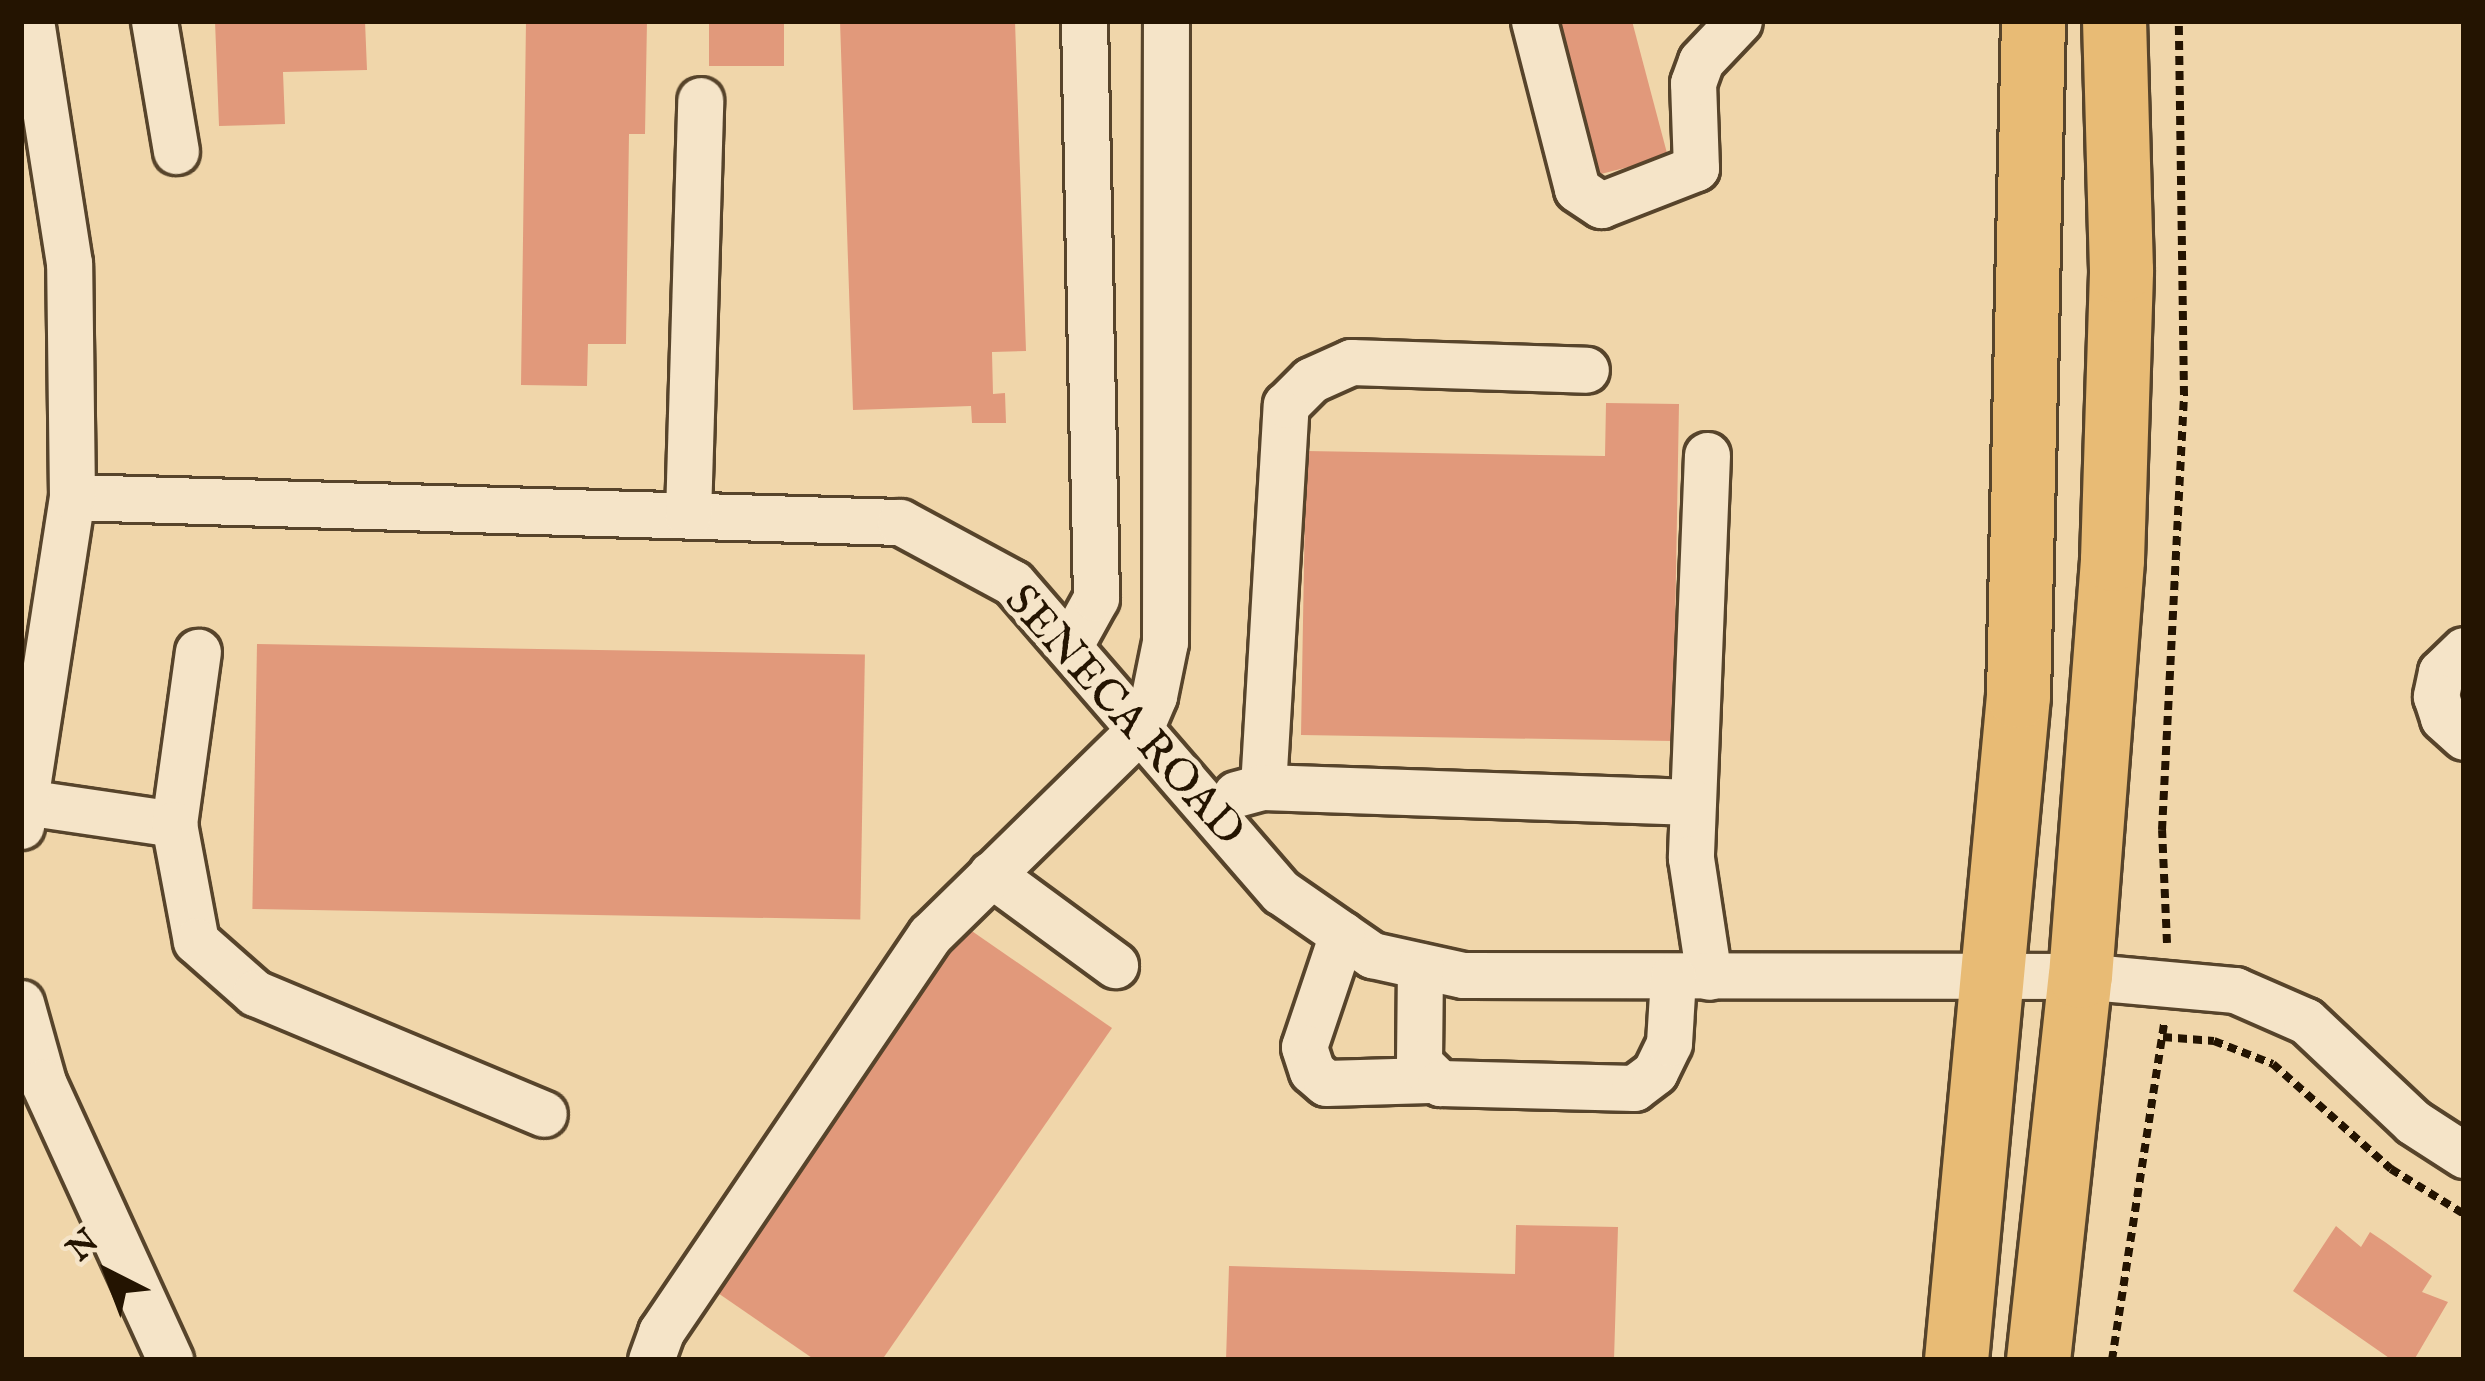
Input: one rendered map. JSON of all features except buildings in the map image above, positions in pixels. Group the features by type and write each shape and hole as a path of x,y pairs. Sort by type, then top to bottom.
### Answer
{"highway":[{"path":"1956,1360 1996,980 2019,674 2033,21"},
{"path":"2038,1360 2080,976 2112,559 2121,270 2114,21"}],"street":[{"path":"31,21 41,219 72,497 23,814 174,824"},
{"path":"154,21 176,151"},
{"path":"1069,647 1096,598 1084,21"},
{"path":"651,1360 661,1332 930,935 1140,729 1165,643 1166,21"},
{"path":"1534,21 1577,189 1600,205 1696,168 1693,83 1701,61 1739,21"},
{"path":"688,515 700,100"},
{"path":"1263,787 1286,405 1311,380 1352,362 1586,370"},
{"path":"1342,934 1304,1047 1312,1070 1326,1083 1429,1080 1634,1088 1655,1072 1691,977 1691,858 1707,454"},
{"name":"SENECA ROAD","path":"72,497 900,522 1013,584 1281,892 1372,955 1462,975 1996,980 2080,976 2235,990 2306,1021 2413,1122 2464,1155"},
{"path":"2464,650 2441,673 2436,696 2443,718 2464,736"},
{"path":"198,652 174,824 196,941 255,993 544,1114"},
{"path":"1210,810 1263,787 1693,802"},
{"path":"991,874 1115,965"},
{"path":"1420,966 1419,1063 1429,1080"},
{"path":"21,1003 43,1082 170,1360"}],"path":[{"path":"2112,1360 2163,1036 2167,983 2162,830 2184,371 2179,21"},
{"path":"2163,1036 2214,1041 2272,1064 2391,1169 2464,1214"}]}
